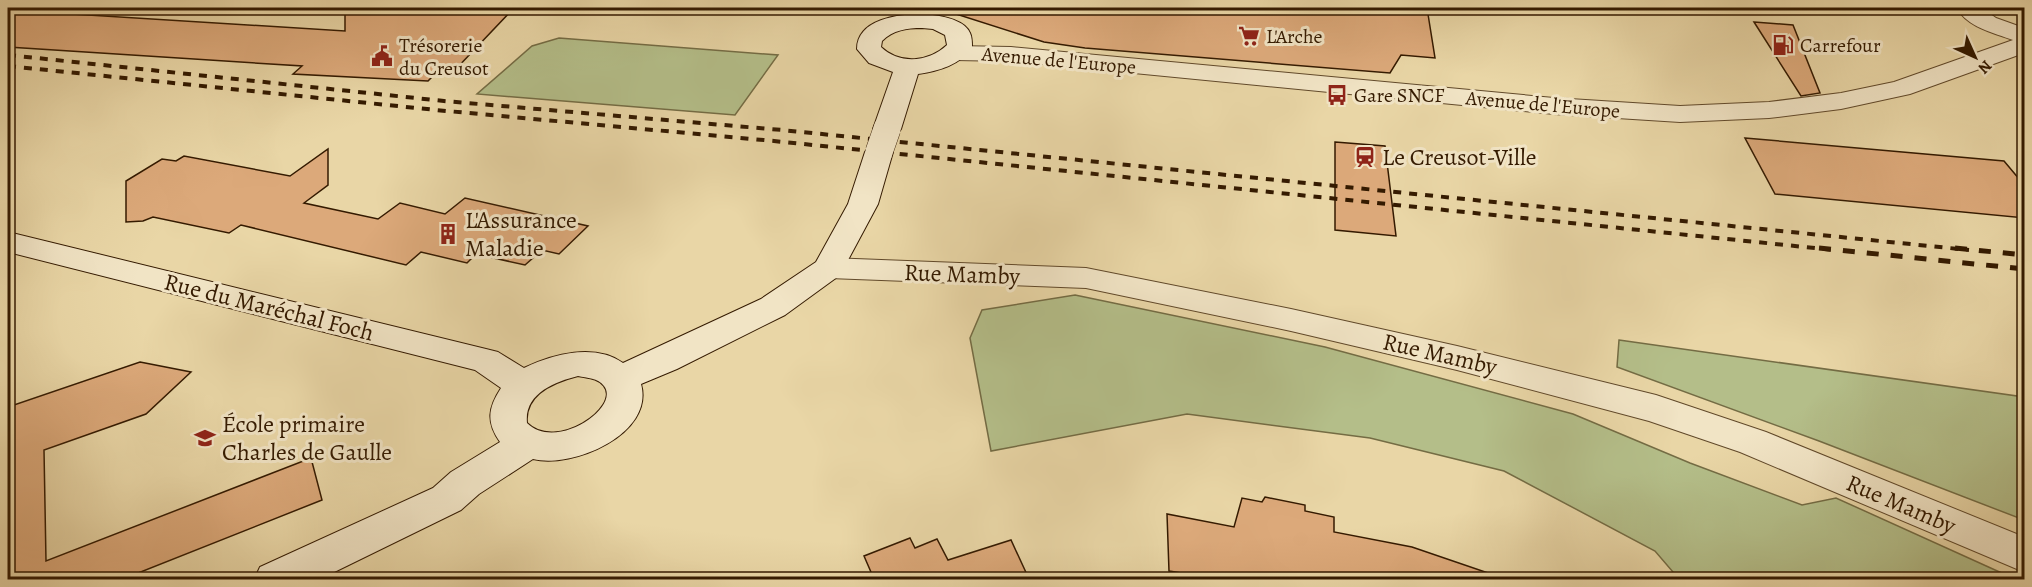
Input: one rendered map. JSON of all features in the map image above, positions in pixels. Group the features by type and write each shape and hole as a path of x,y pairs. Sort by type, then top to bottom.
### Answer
{"street":[{"path":"1968,8 1988,23 2025,36"},
{"path":"931,14 941,24 958,33 960,47 955,53 935,63 906,72 873,55 868,42 880,30 890,25 916,21 931,14"},
{"path":"1982,58 1988,23"},
{"name":"Avenue de l'Europe","path":"955,53 1011,54 1554,106 1680,114 1769,110 1841,101 1901,88 1982,58 2025,45"},
{"path":"621,378 665,360 773,307 829,268 863,204 906,72"},
{"name":"Rue du Maréchal Foch","path":"8,242 486,361 524,385"},
{"name":"Rue Mamby","path":"829,268 1086,278 1291,320 1468,360 1656,409 1753,442 2025,555"},
{"path":"578,364 596,365 610,370 621,378 626,390 624,403 617,417 586,440 565,446 546,447 527,444 515,436 507,425 507,412 513,398 524,385 540,375 578,364"},
{"path":"275,579 447,499 465,483 527,444"}],"green space":[{"path":"559,38 778,55 735,115 477,94 532,46"},
{"path":"1075,295 1325,347 1573,414 1690,463 1802,505 1836,498 2015,579 1679,579 1655,551 1504,471 1370,438 1187,414 991,451 970,338 982,310"},
{"path":"1619,340 2024,397 2024,520 1819,441 1617,367"}],"building":[{"path":"345,8 514,8 454,71 439,70 428,81 293,74 302,66 8,47 8,10 345,31"},
{"name":"L'Arche","path":"957,8 1427,8 1435,58 1401,55 1390,73 1085,48 1044,42 956,14"},
{"name":"Carrefour","path":"1754,22 1793,25 1820,93 1801,96"},
{"path":"1745,138 2004,161 2025,186 2025,218 1775,194"},
{"path":"1335,142 1385,146 1396,236 1335,230"},
{"path":"328,149 328,185 304,203 378,219 400,203 445,214 465,198 588,226 559,254 542,250 525,265 476,254 467,263 421,252 406,265 241,225 229,233 153,217 143,221 126,222 126,181 162,159 176,161 184,156 290,176"},
{"path":"140,362 191,372 146,414 44,450 46,561 311,458 322,500 123,579 8,579 8,407"},
{"path":"1265,497 1305,505 1305,511 1334,517 1334,532 1412,547 1494,575 1493,579 1221,579 1169,571 1167,514 1234,527 1242,498 1262,502"},
{"path":"910,538 915,548 937,539 948,560 1011,540 1029,579 874,579 864,556"}],"railway":[{"path":"8,55 444,101 782,130 1969,250"},
{"path":"8,66 436,110 774,141 1834,250"},
{"path":"1819,248 2024,269"},
{"path":"1955,248 2024,255"}],"place":[{"name":"L'Arche","path":"1249,36"},
{"name":"Carrefour","path":"1783,45"},
{"name":"Trésorerie du Creusot","path":"382,56"},
{"name":"Gare SNCF","path":"1337,95"},
{"name":"Le Creusot-Ville","path":"1365,157"},
{"name":"L'Assurance Maladie","path":"448,234"},
{"name":"École primaire Charles de Gaulle","path":"205,438"}]}
